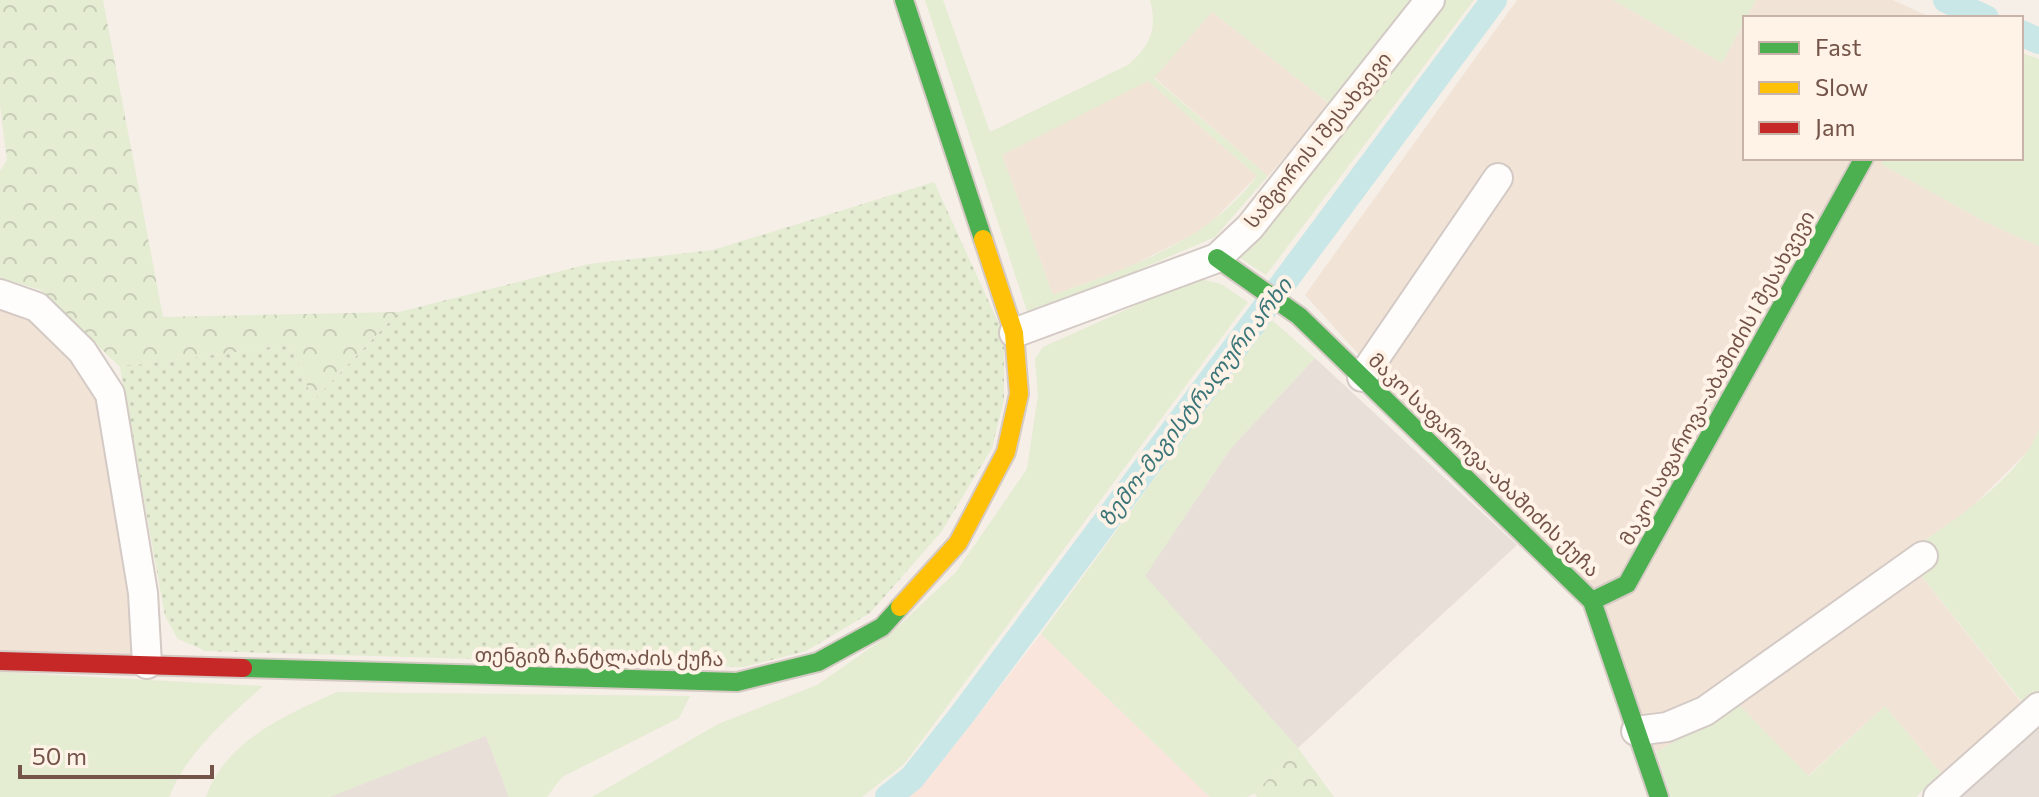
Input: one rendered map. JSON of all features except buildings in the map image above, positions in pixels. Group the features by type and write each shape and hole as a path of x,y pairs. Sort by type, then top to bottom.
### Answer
{"street":[{"name":"თენგიზ ჩანტლაძის ქუჩა","path":"0,661 147,664 295,672 737,682 818,662 882,627 958,543 1006,452 1019,394 1014,333 904,0"},
{"name":"სამგორის I შესახვევი","path":"1014,333 1217,258 1250,227 1430,0"},
{"name":"მაკო საფაროვა-აბაშიძის I შესახვევი","path":"1592,601 1627,584 1863,160"},
{"path":"1362,377 1498,178"},
{"name":"მაკო საფაროვა-აბაშიძის ქუჩა","path":"1217,258 1299,316 1592,601 1659,797"},
{"path":"0,294 37,307 82,351 110,394 143,593 147,664"},
{"path":"1636,731 1667,727 1705,711 1923,556"},
{"path":"1938,797 2039,707"}],"shaded area":[{"path":"1517,0 1613,0 1722,63 1743,25 1743,160 1884,160 1881,164 1987,223 2039,246 2039,429 2034,445 1967,512 1904,554 2025,707 1941,773 1885,706 1808,776 1739,705 1656,752 1614,636 1305,295"},
{"path":"1756,0 1893,0 1928,16 1747,16"},
{"path":"1212,12 1331,105 1268,176 1154,77"},
{"path":"1147,80 1257,176 1205,229 1127,268 1053,295 1002,155"},
{"path":"0,309 32,318 71,352 99,400 136,655 0,651"},
{"path":"1315,358 1517,545 1298,748 1144,576 1231,448"},
{"path":"1041,634 1210,797 907,797 929,778"},
{"path":"2039,723 2039,797 1957,797"},
{"path":"486,736 509,797 330,797 330,795"}],"green space":[{"path":"0,0 103,0 163,317 399,312 313,401 291,345 120,367 41,290 0,278 0,171 7,160 0,105"},
{"path":"925,0 943,0 990,132 1128,65 1142,51 1150,36 1153,20 1150,0 1416,0 1331,105 1212,12 1154,78 1268,176 1215,237 1029,317","holes":["1148,81 1257,176 1237,199 1191,236 1138,263 1053,295 1002,155"]},
{"path":"1444,0 1474,0 1266,275 1240,258 1238,245 1310,169"},
{"path":"1613,0 1756,0 1747,16 1743,16 1743,24 1722,63"},
{"path":"2023,54 2039,59 2039,246 1987,223 1881,164 1884,160 2023,160"},
{"path":"934,182 1004,335 1004,400 992,448 942,531 870,613 806,651 743,667 206,651 178,639 165,616 120,367 291,345 313,401 399,312 589,264 713,250"},
{"path":"1197,278 1221,284 1248,302 904,764 862,797 592,797 718,724 817,685 889,635 956,572 1027,469 1038,395 1035,359 1043,347"},
{"path":"1271,319 1315,358 1231,448 1145,576 1298,748 1255,793 1247,797 1210,797 1041,634"},
{"path":"2039,429 2039,723 1904,554 2000,483 2030,447"},
{"path":"0,672 263,686 222,723 197,751 169,797 0,797"},
{"path":"337,692 690,696 679,718 562,777 547,797 509,797 486,736 330,797 206,797 215,777 243,745 278,720"},
{"path":"1739,705 1809,776 1885,706 1941,773 1916,797 1671,797 1656,752"},
{"path":"1298,748 1334,797 1257,797 1255,793"}],"waterway":[{"name":"ზემო-მაგისტრალური არხი","path":"888,797 912,778 961,716 1494,0"},
{"name":"ზემო-მაგისტრალური არხი","path":"1946,0 1982,16"},
{"name":"ზემო-მაგისტრალური არხი","path":"2023,34 2039,41"}],"traffic: fast":[{"path":"904,0 983,239"},
{"path":"1592,601 1627,584 1863,160"},
{"path":"1217,258 1299,316 1592,601 1659,797"},
{"path":"243,668 737,682 818,662 882,627 900,607"}],"traffic: slow":[{"path":"900,607 958,543 1006,452 1019,394 1014,333 983,239"}],"traffic: jam":[{"path":"0,661 243,668"}]}
